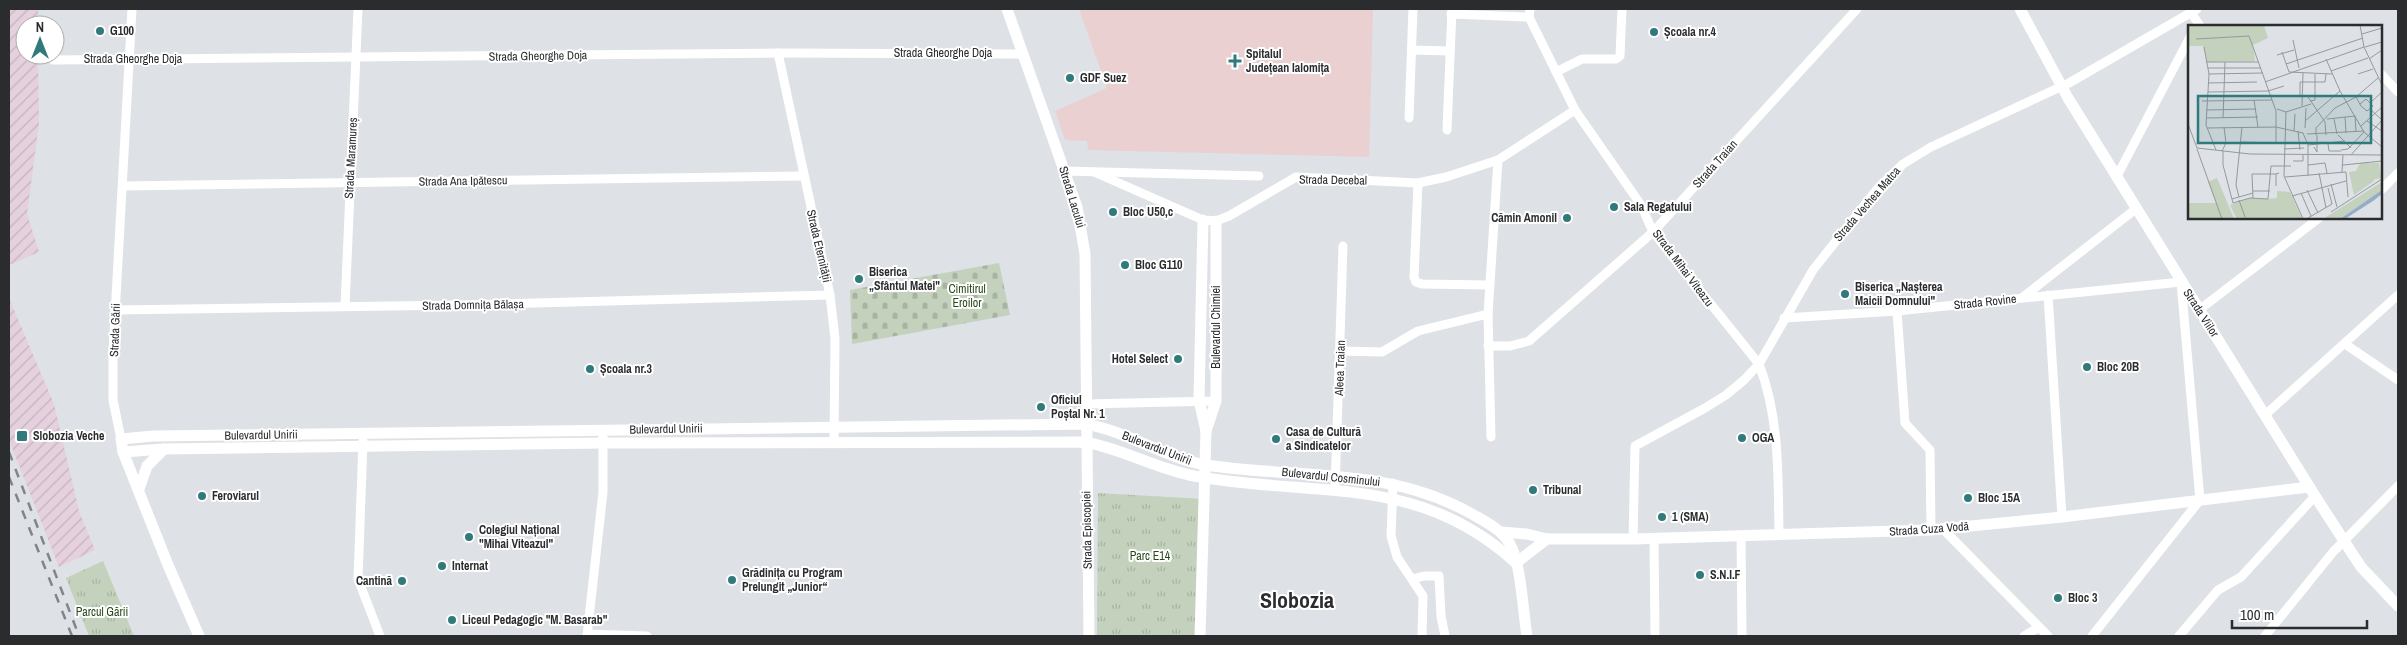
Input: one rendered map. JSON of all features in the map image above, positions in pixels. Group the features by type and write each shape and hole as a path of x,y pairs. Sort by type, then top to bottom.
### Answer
{"street":[{"name":"Strada Gării","path":"132,9 115,310 113,400 123,452 168,565 199,636"},
{"name":"Strada Maramureș","path":"345,306 358,9"},
{"name":"Strada Lacului","path":"1007,9 1077,207 1085,254 1085,424"},
{"path":"1409,118 1413,9"},
{"path":"1556,72 1582,58 1616,58 1620,56 1622,9"},
{"name":"Strada Traian","path":"1488,346 1510,346 1529,341 1653,232 1857,9"},
{"name":"Strada Viilor","path":"2020,9 2061,86 2312,492 2361,567 2398,606"},
{"path":"2191,25 2195,11"},
{"path":"2195,11 2200,25"},
{"name":"Strada Vechea Matca","path":"1784,318 1797,295 1828,250 1878,188 1903,164 1930,147 2061,86 2195,11"},
{"path":"1447,130 1451,12 1529,13"},
{"name":"Strada Mihai Viteazu","path":"1529,13 1575,110 1641,205 1653,232 1759,364 1768,387 1777,447 1779,535"},
{"path":"2117,176 2188,42"},
{"path":"1412,50 1450,51"},
{"name":"Strada Gheorghe Doja","path":"65,60 778,53 1023,54"},
{"name":"Strada Eternității","path":"778,53 830,295 836,339 834,442"},
{"path":"2382,75 2398,90"},
{"name":"Strada Decebal","path":"1216,221 1276,190 1296,177 1418,183 1446,177 1498,160 1575,110"},
{"path":"1491,437 1488,314 1498,160"},
{"path":"1064,171 1259,176"},
{"path":"1094,172 1203,220 1216,221"},
{"name":"Strada Ana Ipătescu","path":"123,186 803,176"},
{"path":"2382,189 2396,180"},
{"path":"1418,183 1414,277 1416,282 1422,284 1490,285"},
{"path":"2022,298 2137,208"},
{"path":"2199,310 2318,219"},
{"name":"Bulevardul Chimiei","path":"1203,220 1199,400 1206,431"},
{"name":"Bulevardul Chimiei","path":"1200,636 1206,431 1216,401 1216,221"},
{"name":"Aleea Traian","path":"1335,489 1343,246"},
{"path":"2092,636 2200,500 2181,282"},
{"name":"Strada Rovine","path":"1784,318 1897,311 2181,282"},
{"name":"Strada Domnița Bălașa","path":"115,310 830,295"},
{"path":"2048,295 2062,517"},
{"path":"2265,415 2346,344 2398,295"},
{"path":"1897,311 1905,423 1930,450 1931,530"},
{"path":"1340,351 1382,352 1418,332 1488,314"},
{"path":"1633,539 1635,446 1686,420 1726,395 1759,364 1784,318"},
{"path":"2346,344 2398,380"},
{"path":"1086,404 1216,401"},
{"name":"Bulevardul Unirii","path":"121,439 153,436 1085,424 1109,429 1187,461 1204,465"},
{"name":"Strada Episcopiei","path":"1085,424 1089,636"},
{"path":"603,430 603,492 587,635 647,636"},
{"path":"363,434 358,579 380,636"},
{"name":"Bulevardul Unirii","path":"123,452 164,449 603,443 1085,442 1112,448 1186,474 1204,478"},
{"path":"139,489 147,466 164,449"},
{"name":"Bulevardul Cosminului","path":"1204,465 1336,475 1393,483 1446,501 1501,532"},
{"name":"Bulevardul Cosminului","path":"1204,478 1335,489 1392,498 1456,520 1491,541 1516,563"},
{"path":"1393,483 1391,536 1397,557 1423,596 1422,636"},
{"path":"2265,636 2343,540 2398,486"},
{"path":"2179,636 2218,590 2241,577 2312,492"},
{"name":"Strada Cuza Vodă","path":"1501,532 1527,534 1546,539 1633,539 1931,530 2062,517 2200,500 2312,492"},
{"path":"1943,529 2048,636"},
{"path":"1501,532 1512,548 1516,563 1527,636"},
{"path":"1741,536 1742,636"},
{"path":"1654,538 1655,636"},
{"path":"1516,563 1546,539"},
{"path":"1412,580 1424,576 1439,576 1441,616 1445,636"},
{"path":"2024,636 2039,627"}],"shaded area":[{"path":"9,9 38,9 38,15 15,15 15,65 38,65 39,123 27,214 39,252 9,265"},
{"name":"Spitalul Județean Ialomița","path":"1079,9 1373,9 1369,157 1088,150 1087,141 1065,140 1055,111 1107,88"},
{"path":"9,298 54,404 79,511 95,550 59,567 9,440"}],"green space":[{"name":"Cimitirul Eroilor","path":"999,263 1010,315 852,344 850,290"},
{"name":"Parc E14","path":"1098,493 1203,499 1200,636 1097,636"},
{"name":"Parcul Gării","path":"103,561 134,636 89,636 66,578"}],"railway":[{"path":"9,452 79,636"},
{"path":"9,477 72,636"}],"place":[{"name":"G100","path":"100,31"},
{"name":"Școala nr.4","path":"1654,32"},
{"name":"Spitalul Județean Ialomița","path":"1235,61"},
{"name":"GDF Suez","path":"1070,78"},
{"name":"Sala Regatului","path":"1614,207"},
{"name":"Bloc U50,c","path":"1113,212"},
{"name":"Cămin Amonil","path":"1567,218"},
{"name":"Bloc G110","path":"1125,265"},
{"name":"Biserica „Sfântul Matei\"","path":"859,279"},
{"name":"Biserica „Nașterea Maicii Domnului\"","path":"1845,294"},
{"name":"Hotel Select","path":"1178,359"},
{"name":"Bloc 20B","path":"2087,367"},
{"name":"Școala nr.3","path":"590,369"},
{"name":"Oficiul Poștal Nr. 1","path":"1041,407"},
{"name":"Slobozia Veche","path":"22,436"},
{"name":"OGA","path":"1742,438"},
{"name":"Casa de Cultură a Sindicatelor","path":"1276,439"},
{"name":"Tribunal","path":"1533,490"},
{"name":"Feroviarul","path":"202,496"},
{"name":"Bloc 15A","path":"1968,498"},
{"name":"1 (SMA)","path":"1662,517"},
{"name":"Colegiul Național \"Mihai Viteazul\"","path":"469,537"},
{"name":"Internat","path":"442,566"},
{"name":"S.N.I.F","path":"1700,575"},
{"name":"Grădinița cu Program Prelungit „Junior“","path":"732,580"},
{"name":"Cantină","path":"402,581"},
{"name":"Bloc 3","path":"2058,598"},
{"name":"Liceul Pedagogic \"M. Basarab\"","path":"452,620"}],"district":[{"name":"Slobozia","path":"1297,600"}]}
